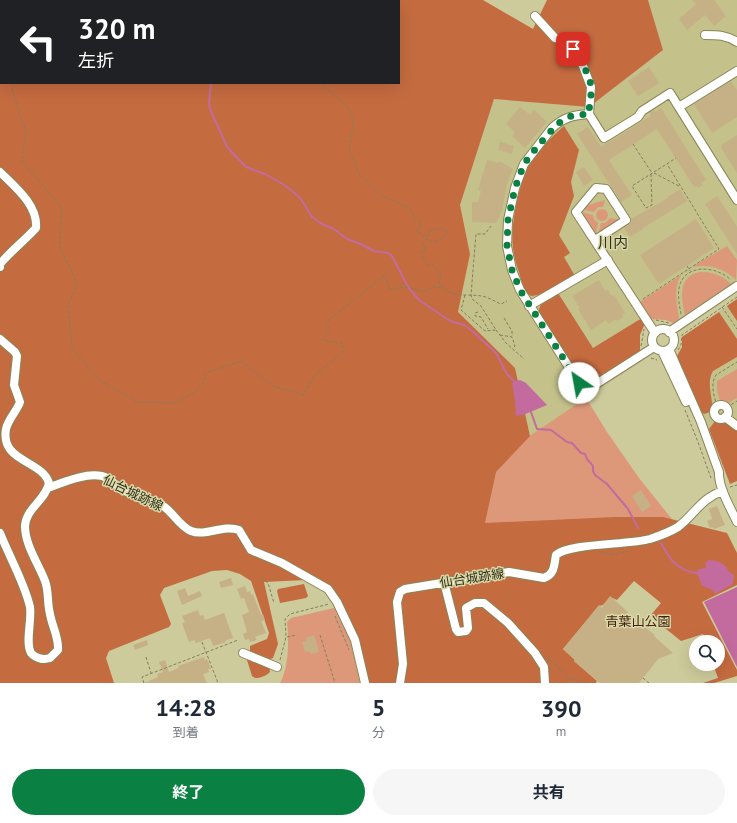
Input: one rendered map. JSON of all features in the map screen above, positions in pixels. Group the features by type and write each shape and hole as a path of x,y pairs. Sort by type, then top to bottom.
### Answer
{"street":[{"path":"535,16 556,38 567,42 583,66 591,87 589,114 604,138 638,117 642,111 670,93 737,200"},
{"path":"705,35 720,34 737,42"},
{"path":"679,107 737,71"},
{"path":"589,114 573,115 557,124 552,128 524,164 515,188 508,220 507,246 512,270 520,290 583,387 593,386 654,347 665,350 701,422 719,472 715,478"},
{"path":"0,172 18,189 34,212 37,220 36,228 24,241 11,250 0,264 0,267"},
{"path":"595,240 626,220 606,189 596,188 576,212 655,333"},
{"path":"530,306 608,260"},
{"path":"671,334 736,285"},
{"path":"671,334 737,292"},
{"path":"654,347 652,340 655,333 660,330 664,330 671,334 673,342 665,350"},
{"path":"0,339 15,352 18,362 14,385 20,402 7,424 5,436 6,442 12,454 35,468 46,477 49,483 46,492 33,506 27,517 25,526 27,539 34,559 45,580 50,613 57,640 58,650 50,658 41,659 31,652 29,641 30,607 0,533"},
{"path":"665,350 696,425 715,478 726,489 737,522"},
{"path":"701,422 715,416 721,419 725,417 728,414 727,408 721,404 717,406 714,409 715,416"},
{"path":"725,417 737,426"},
{"name":"仙台城跡線","path":"48,488 69,480 100,476 128,493 153,501 165,507 190,530 199,532 231,528 239,530 252,550 282,563 328,589 337,602 355,640 365,683"},
{"name":"仙台城跡線","path":"400,683 403,664 397,612 398,597 400,592 405,589 509,572 544,578 550,576 554,571 556,555 562,551 650,539 678,526 708,497 726,489"},
{"path":"444,582 458,632 466,631 468,628 466,608 475,603 484,603 508,623 535,653 544,667 545,683"},
{"path":"243,653 278,663"}],"path":[{"path":"13,84 12,90 26,132 22,161 61,207 60,247 77,283 68,305 72,349 99,380 138,402 174,403 195,392 205,381 205,373 241,361 273,386 303,395 314,376 343,352 342,343 322,340 330,330 325,323 385,275 388,289 408,287 424,292 430,287 436,286 443,288 452,294 466,294 485,297 501,304 507,301"},
{"path":"322,84 347,106 354,121 349,148 359,174 380,195 410,208 414,218 421,224 417,232 427,237"},
{"path":"633,144 652,174 652,205 646,208 632,186 652,174 676,158"},
{"path":"636,303 719,249 667,164"},
{"path":"652,174 681,187"},
{"path":"492,226 485,234 476,234 471,295 472,299 481,306 506,343 514,348 524,358"},
{"path":"427,239 431,242 438,241 446,237 448,233 442,228 431,230 427,239 423,243 426,250 420,253 428,265 433,265 441,274 439,282 443,288"},
{"path":"686,266 690,272"},
{"path":"682,315 679,305 680,283 685,275 690,272 701,269 712,270 722,274 736,285"},
{"path":"466,294 461,310 485,331 489,329 496,330"},
{"path":"682,335 737,297"},
{"path":"722,307 737,330"},
{"path":"475,322 475,313 478,312"},
{"path":"475,316 480,317 489,329"},
{"path":"504,318 512,331 515,346 514,348"},
{"path":"641,348 642,333 645,325"},
{"path":"500,334 512,337"},
{"path":"717,406 713,388 714,378 716,375 737,362"},
{"path":"727,408 737,401"},
{"path":"683,406 715,478"},
{"path":"726,489 737,485"},
{"path":"261,578 268,583 274,603"},
{"path":"278,663 286,637 285,619 290,614 337,602"},
{"path":"332,610 349,651"},
{"path":"286,637 297,635"},
{"path":"320,635 335,683"},
{"path":"144,683 142,677 238,640"},
{"path":"202,642 218,683"},
{"path":"544,654 570,678 573,680 577,677 583,683"},
{"path":"146,657 152,674"},
{"path":"566,683 570,678"},
{"path":"643,678 648,683"}],"shaded area":[{"path":"400,0 483,0 533,29 547,0 648,0 663,50 589,107 494,99 460,205 470,254 458,312 515,368 530,436 496,472 485,523 615,517 663,517 727,533 737,553 737,585 702,602 719,635 689,635 689,638 681,641 650,616 661,603 634,581 617,600 610,597 603,605 599,606 563,649 597,681 596,683 369,683 358,636 340,602 326,590 306,580 264,582 278,644 273,658 270,659 250,651 250,646 267,639 269,633 251,581 240,574 227,570 212,571 164,588 160,595 171,624 169,627 109,651 106,658 114,683 0,683 0,84 400,84"},
{"path":"648,0 737,0 737,280 673,323 666,320 653,318 645,323 640,335 640,351 645,359 530,436 515,368 458,312 470,254 460,205 494,99 589,107 663,50"},
{"path":"564,126 579,150 571,182 574,196 559,235 570,253 564,257 575,276 538,295 531,296 526,292 523,286 514,253 512,236 517,200 529,164 543,146"},
{"path":"605,200 603,207 598,207 594,212 581,209 582,207"},
{"path":"600,209 604,209 608,215 604,221 600,221 596,217 596,213"},
{"path":"580,213 593,215 594,219 598,223 596,234"},
{"path":"610,218 620,220 598,234 601,223 605,223"},
{"path":"727,246 737,260 736,280 726,272 716,268 704,266 692,267"},
{"path":"700,272 717,275 724,278 731,284 685,315 682,295 685,283 693,274"},
{"path":"681,275 676,291 679,319 673,323 666,320 651,319 640,302"},
{"path":"558,293 593,348 642,318 645,323 640,335 640,351 595,382 586,383 582,381 539,312 539,308 543,302"},
{"path":"737,299 737,339 719,312"},
{"path":"737,299 737,321 727,306"},
{"path":"719,312 737,339 737,357 713,371 710,379 712,405 710,412 704,414 701,412 677,356 682,347 682,337"},
{"path":"737,357 737,430 713,440 688,383"},
{"path":"737,369 737,398 728,403 720,401 717,390 717,381"},
{"path":"520,380 526,383 547,405 523,415 516,416 512,383"},
{"path":"586,398 607,432 639,478 675,523 451,550 497,458"},
{"path":"715,421 727,422 737,430 737,481 730,484 709,429"},
{"path":"709,560 716,561 726,566 729,572 734,575 733,584 715,594 712,590 702,585 696,573 699,569 706,568 705,563"},
{"path":"304,584 308,596 306,598 280,603 277,591 278,589"},
{"path":"737,587 737,667 725,643 725,635 721,635 704,602"},
{"path":"334,608 350,640 360,683 280,683 287,662 287,622 291,618"},
{"path":"725,647 737,670 737,676 714,683 703,683 718,678 716,671 725,671"},
{"path":"248,658 269,666 270,672 267,675 255,678 252,676 247,660"}],"building":[{"path":"692,0 714,0 726,16 714,26 705,15 687,30 679,19 696,4"},
{"path":"649,67 659,83 638,96 628,81"},
{"path":"731,81 737,90 737,117 712,133 694,104"},
{"path":"520,107 530,115 534,110 547,122 525,148 512,136 515,132 506,124"},
{"path":"661,108 706,180 701,183 703,185 698,188 697,186 694,187 657,129 609,160 632,195 621,202 577,134 588,127 601,147 649,117 651,115 649,113 654,110 655,112"},
{"path":"737,135 737,173 721,148 721,145"},
{"path":"500,142 514,146 512,154 498,150"},
{"path":"487,160 498,163 499,161 513,169 507,184 502,210 496,223 472,222 472,202 478,202 481,191 478,190"},
{"path":"584,167 593,180 584,186 576,172"},
{"path":"680,189 687,201 630,237 624,228 631,223 631,219 668,198 667,197"},
{"path":"717,196 737,227 737,254 705,204"},
{"path":"696,219 714,248 659,284 640,255"},
{"path":"599,280 605,291 608,290 612,296 614,295 625,313 622,315 623,317 617,321 616,319 608,324 606,320 591,330 572,296"},
{"path":"641,490 651,506 642,512 632,496"},
{"path":"717,506 725,525 714,529 713,527 710,528 707,521 712,519 709,509"},
{"path":"231,578 233,585 221,588 219,582"},
{"path":"245,586 247,592 250,591 251,595 253,594 261,615 263,614 265,620 261,621 266,633 255,637 257,640 250,642 249,639 245,640 243,634 247,632 242,615 249,612 244,598 241,599 237,589"},
{"path":"185,588 188,596 200,591 202,596 182,605 177,591"},
{"path":"610,596 628,612 627,614 655,635 654,636 673,653 658,659 639,683 600,683 574,661 575,660 563,649 599,605 602,608"},
{"path":"198,610 200,616 203,615 205,620 224,613 233,638 213,646 210,638 196,643 194,640 189,642 182,623 185,622 182,616"},
{"path":"314,635 319,652 311,654 309,651 305,652 302,642 306,641 306,638"},
{"path":"147,640 148,645 135,650 133,645"},
{"path":"204,657 205,660 207,659 211,669 208,669 209,672 203,674 207,683 144,683 158,677 157,674 163,672 159,662 165,660 169,672 179,668 178,666"}],"waterway":[{"path":"211,84 209,102 210,109 227,147 246,167 265,174 291,190 301,199 312,217 322,224 334,229 347,239 374,251 388,253 392,256 408,287 419,300 450,321 464,325 471,330 496,353 507,374 514,381"},
{"path":"531,412 537,429 551,430 567,442 572,443 581,453 585,454 593,466 595,475 607,484 628,509 638,528"},
{"path":"661,543 674,563 689,572 696,573"}],"district":[{"name":"川内","path":"613,242"}],"route":[{"path":"573,49 590,82 589,114 573,115 557,124 552,128 524,164 515,188 508,220 507,246 512,270 520,290 579,383"}],"park label":[{"name":"青葉山公園","path":"638,621"}]}
